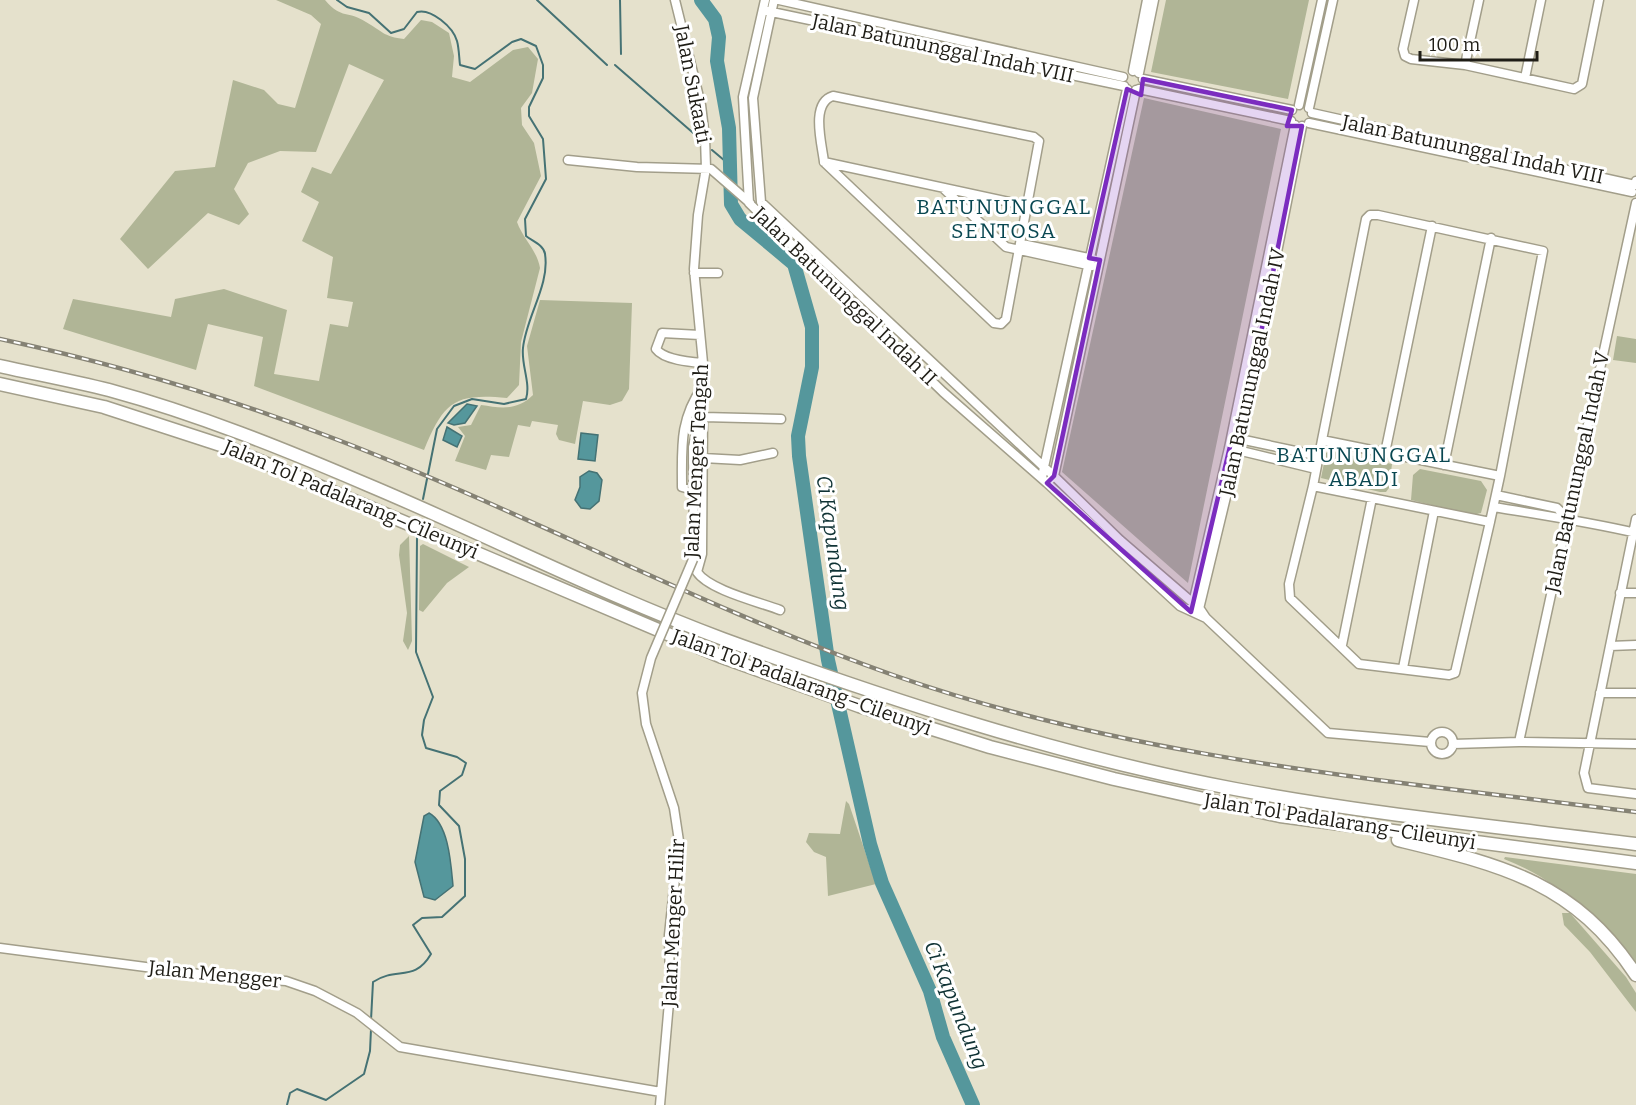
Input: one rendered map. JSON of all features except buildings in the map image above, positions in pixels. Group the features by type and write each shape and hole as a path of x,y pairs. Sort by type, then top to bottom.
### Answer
{"highway":[{"name":"Jalan Tol Padalarang–Cileunyi","path":"0,366 106,389 232,432 366,484 717,637 858,687 1059,748 1232,788 1369,811 1636,844"},
{"name":"Jalan Tol Padalarang–Cileunyi","path":"0,384 104,407 167,425 227,447 722,657 859,706 990,747 1219,804 1342,826 1636,863"},
{"path":"1342,826 1506,868 1544,886 1574,904 1601,929 1636,975"},
{"path":"1585,837 1636,837"}],"street":[{"name":"Jalan Sukaati","path":"675,0 701,105 708,168"},
{"name":"Jalan Batununggal Indah II","path":"765,0 743,97 749,203 943,392 1180,606 1197,612"},
{"name":"Jalan Batununggal Indah II","path":"774,0 753,98 761,202 1197,612"},
{"name":"Jalan Batununggal Indah VIII","path":"779,0 1130,86"},
{"path":"1147,0 1138,74 1130,86 1099,264 1054,476 1044,481 1044,467 1088,262 1130,86 1138,74 1154,0"},
{"path":"1300,124 1295,108 1322,0"},
{"path":"1300,124 1310,111 1333,0"},
{"path":"1414,0 1403,49 1405,56 1574,89 1580,88 1599,0"},
{"path":"1465,66 1479,0"},
{"path":"1525,78 1541,0"},
{"name":"Jalan Batununggal Indah VIII","path":"762,10 1130,86 1300,124 1479,154"},
{"path":"1138,74 1295,108"},
{"path":"833,96 1034,137 1039,141 1006,319 1001,324 994,323 824,162 819,126 822,105 827,98 833,96"},
{"name":"Jalan Batununggal Indah VIII","path":"1295,108 1479,154 1635,188"},
{"name":"Jalan Batununggal Indah IV","path":"1197,612 1236,438 1300,124"},
{"path":"568,160 637,167 708,168 749,203 761,202"},
{"path":"824,162 1028,206"},
{"name":"Jalan Menger Tengah","path":"687,576 694,557 695,544 693,448 703,396 703,363 694,273 698,215 708,168"},
{"path":"944,188 1006,247 1021,247 1099,264"},
{"name":"Jalan Batununggal Indah V","path":"1519,742 1636,203"},
{"path":"1370,215 1378,215 1431,226 1543,251 1494,507 1458,668 1455,673 1449,675 1359,664 1342,645 1290,598 1289,584 1313,486 1366,219 1370,215"},
{"path":"1385,453 1431,226"},
{"path":"1444,465 1491,238"},
{"path":"694,273 718,273"},
{"path":"700,335 662,333 656,349 660,354 703,363"},
{"path":"702,492 682,487 682,434 690,405 703,386"},
{"path":"703,396 702,554 697,572 701,578 716,586 780,610"},
{"path":"703,417 781,419"},
{"path":"1236,438 1319,456"},
{"path":"1322,440 1500,476"},
{"path":"1233,449 1316,469"},
{"path":"703,458 740,460 773,453"},
{"path":"1313,486 1490,522"},
{"path":"1496,495 1557,508 1567,518"},
{"path":"1342,645 1372,498"},
{"path":"1494,507 1554,518 1567,518 1635,532"},
{"path":"1403,668 1434,510"},
{"path":"1636,519 1584,773 1588,788 1636,794"},
{"name":"Jalan Menger Hilir","path":"660,1105 670,992 669,935 679,841 674,808 642,707 642,693 651,658 687,576"},
{"path":"1620,593 1636,593"},
{"path":"1197,612 1328,733 1430,742"},
{"path":"1610,646 1636,645"},
{"path":"1600,693 1636,693"},
{"path":"1442,732 1449,734 1453,744 1448,753 1441,754 1434,752 1430,742 1433,736 1442,732"},
{"path":"1453,744 1519,742 1636,744"},
{"name":"Jalan Mengger","path":"0,948 222,976 286,981 315,991 371,1023 400,1047 661,1092"}],"highlighted area":[{"path":"1143,79 1292,110 1287,126 1302,126 1269,299 1240,439 1232,438 1191,612 1047,483 1054,476 1100,260 1089,258 1127,89 1141,95"}],"green space":[{"path":"276,0 325,0 341,13 360,18 392,37 404,39 421,20 432,22 449,33 454,56 452,77 470,82 513,50 528,47 538,59 532,93 521,108 522,125 534,143 541,176 517,222 540,268 521,342 519,385 507,398 474,397 453,404 438,421 424,450 254,386 263,337 208,324 196,370 63,329 73,299 171,317 175,299 224,289 287,310 274,374 319,381 330,324 348,327 353,302 327,298 333,257 302,241 319,202 301,192 312,167 331,174 384,80 349,64 316,152 280,151 248,163 234,189 249,214 239,225 208,213 148,269 120,239 175,171 215,167 233,80 264,90 278,104 295,108 321,24 311,15"},
{"path":"1166,0 1309,0 1288,99 1151,72"},
{"path":"1144,98 1281,129 1188,583 1062,472"},
{"path":"540,300 632,303 629,389 622,401 610,405 583,401 575,444 559,440 556,434 558,425 532,421 530,427 518,425 509,457 491,455 486,470 455,461 465,436 458,427 471,425 481,405 515,406 533,395 527,346"},
{"path":"1617,336 1636,339 1636,363 1613,360"},
{"path":"1330,451 1392,464 1389,488 1386,492 1380,492 1321,478 1326,453"},
{"path":"1420,469 1481,481 1487,490 1481,513 1473,515 1411,500 1413,475"},
{"path":"409,536 412,641 408,650 403,641 407,613 399,555 400,545"},
{"path":"423,544 469,567 447,583 423,612 419,610 420,546"},
{"path":"846,801 849,804 876,884 828,896 826,857 814,852 806,842 809,833 840,834"},
{"path":"1505,857 1636,874 1636,967 1578,904 1544,879 1504,859"},
{"path":"1562,913 1570,913 1626,977 1636,993 1636,1012 1590,952 1564,925"}],"water":[{"path":"467,404 477,406 465,423 454,425 448,423"},
{"path":"447,427 462,436 457,447 443,440"},
{"path":"581,433 598,435 595,461 578,459"},
{"path":"589,471 597,473 602,480 599,501 590,509 581,508 575,500 580,487 580,477"},
{"path":"429,813 436,818 445,835 453,886 435,900 424,897 415,862 424,816"}],"waterway":[{"path":"337,0 347,7 369,13 391,33 404,29 417,12 435,16 455,36 460,65 475,69 512,42 521,39 536,46 543,65 543,78 529,107 529,116 543,139 546,179 525,219 526,236 542,248 546,266 523,348 526,399 504,404 472,399 454,406 437,429 423,499"},
{"path":"537,0 607,65"},
{"path":"620,0 621,54"},
{"name":"Ci Kapundung","path":"701,0 715,19 719,37 717,61 729,128 731,204 740,219 794,264 812,327 812,367 798,436 799,456 828,660 870,844 882,883 930,991 943,1037 973,1105"},
{"path":"615,65 699,138"},
{"path":"712,150 731,166"},
{"path":"371,1020 373,982 382,977 412,971 425,963 431,954 413,925 422,918 442,917 465,896 465,859 459,826 439,805 440,791 462,775 466,763 457,757 426,748 422,735 424,720 433,697 416,652 417,538"},
{"path":"287,1105 290,1093 297,1089 326,1100 364,1074 370,1051 371,1029"}],"railway":[{"path":"0,339 86,359 171,383 296,424 408,468 822,649 983,704 1167,747 1260,763 1636,812"}],"district":[{"name":"BATUNUNGGAL SENTOSA","path":"1004,219"},
{"name":"BATUNUNGGAL ABADI","path":"1364,467"}]}
